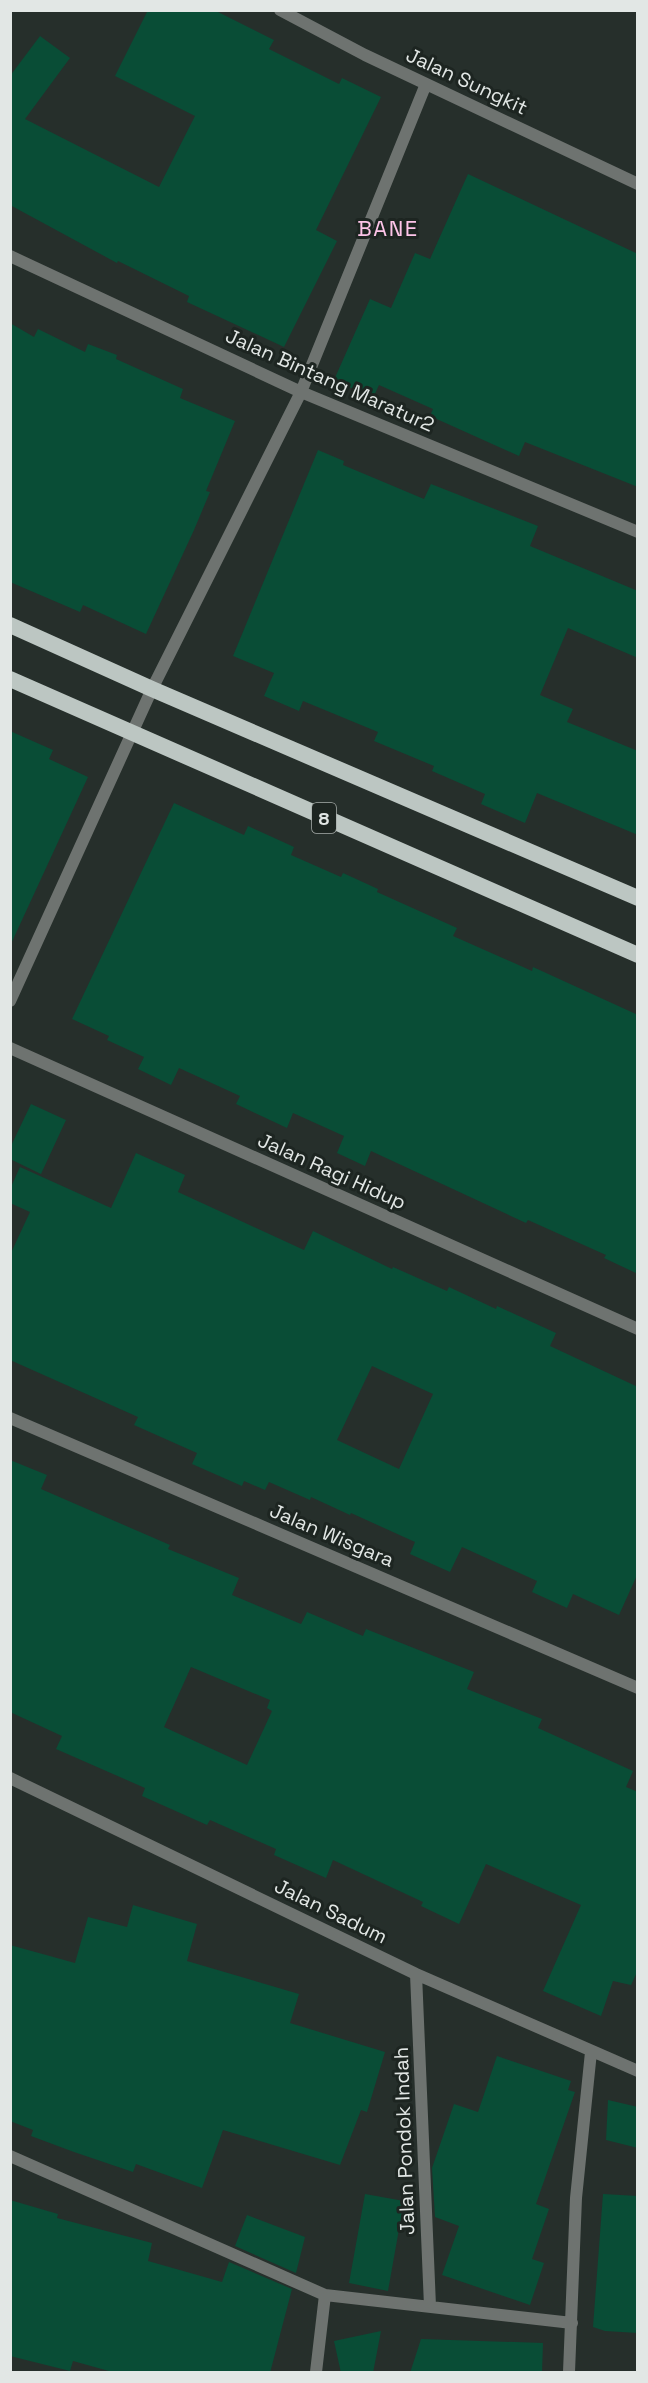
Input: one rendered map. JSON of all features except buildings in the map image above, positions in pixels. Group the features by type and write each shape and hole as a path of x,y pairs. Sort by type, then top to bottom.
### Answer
{"highway":[{"path":"10,625 152,689 638,898"},
{"name":"8","path":"10,679 638,956"}],"street":[{"name":"Jalan Sungkit","path":"280,10 426,84 638,184"},
{"path":"10,1001 152,689 301,392 426,84"},
{"name":"Jalan Bintang Maratur2","path":"10,256 301,392 638,532"},
{"name":"Jalan Ragi Hidup","path":"10,1048 638,1329"},
{"name":"Jalan Wisgara","path":"10,1418 638,1688"},
{"name":"Jalan Sadum","path":"10,1778 417,1974 638,2072"},
{"name":"Jalan Pondok Indah","path":"417,1974 430,2306"},
{"path":"569,2373 576,2198 591,2052"},
{"path":"10,2156 325,2295 572,2323"},
{"path":"316,2373 325,2295"}],"district":[{"name":"BANE","path":"388,228"}]}
